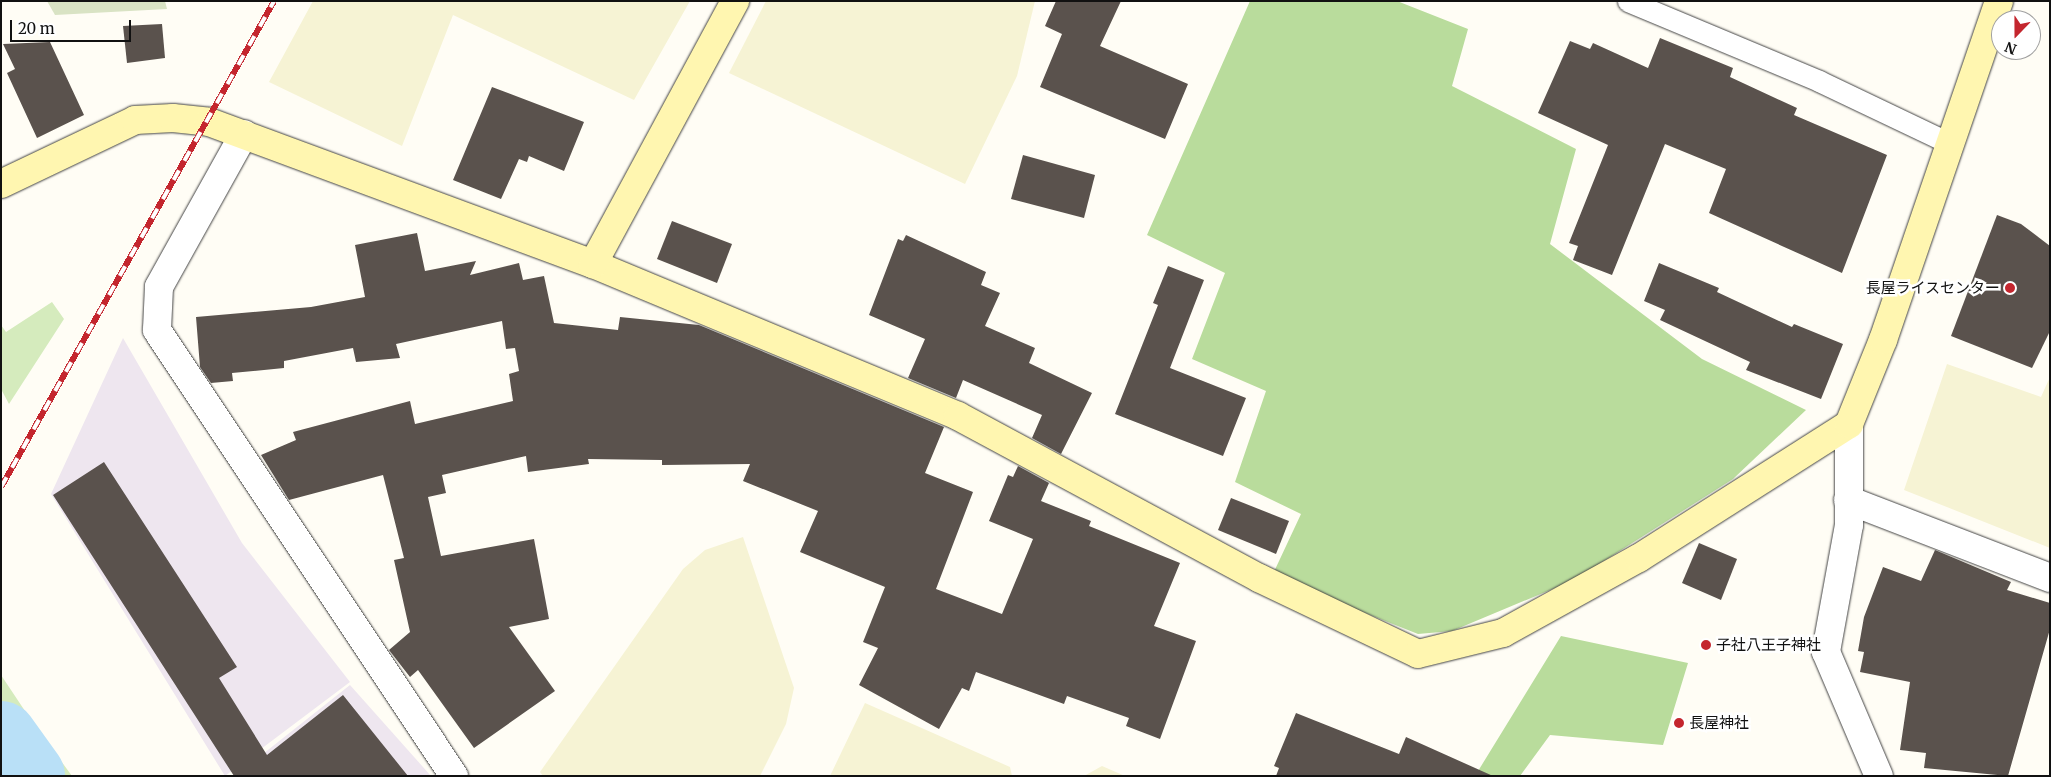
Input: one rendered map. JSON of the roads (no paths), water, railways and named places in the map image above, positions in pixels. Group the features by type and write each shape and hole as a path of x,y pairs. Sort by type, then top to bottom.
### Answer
{"main road":[{"path":"593,264 735,1"},
{"path":"1,184 135,120 173,118 209,122 593,264 958,416 1206,551 1418,654 1503,633 1639,558 1849,424 1951,144 1999,1"}],"street":[{"path":"244,134 159,287 157,330 454,776"},
{"path":"1849,424 1848,524 1826,652 1879,776"},
{"path":"1848,500 2050,578"}],"lane":[{"path":"1628,1 1819,82 1951,144"}],"waterway":[{"path":"1,737 29,776"}],"railway":[{"path":"1,487 274,1"}],"place":[{"name":"長屋ライスセンター","path":"2010,288"},
{"name":"子社八王子神社","path":"1706,645"},
{"name":"長屋神社","path":"1679,723"}]}
